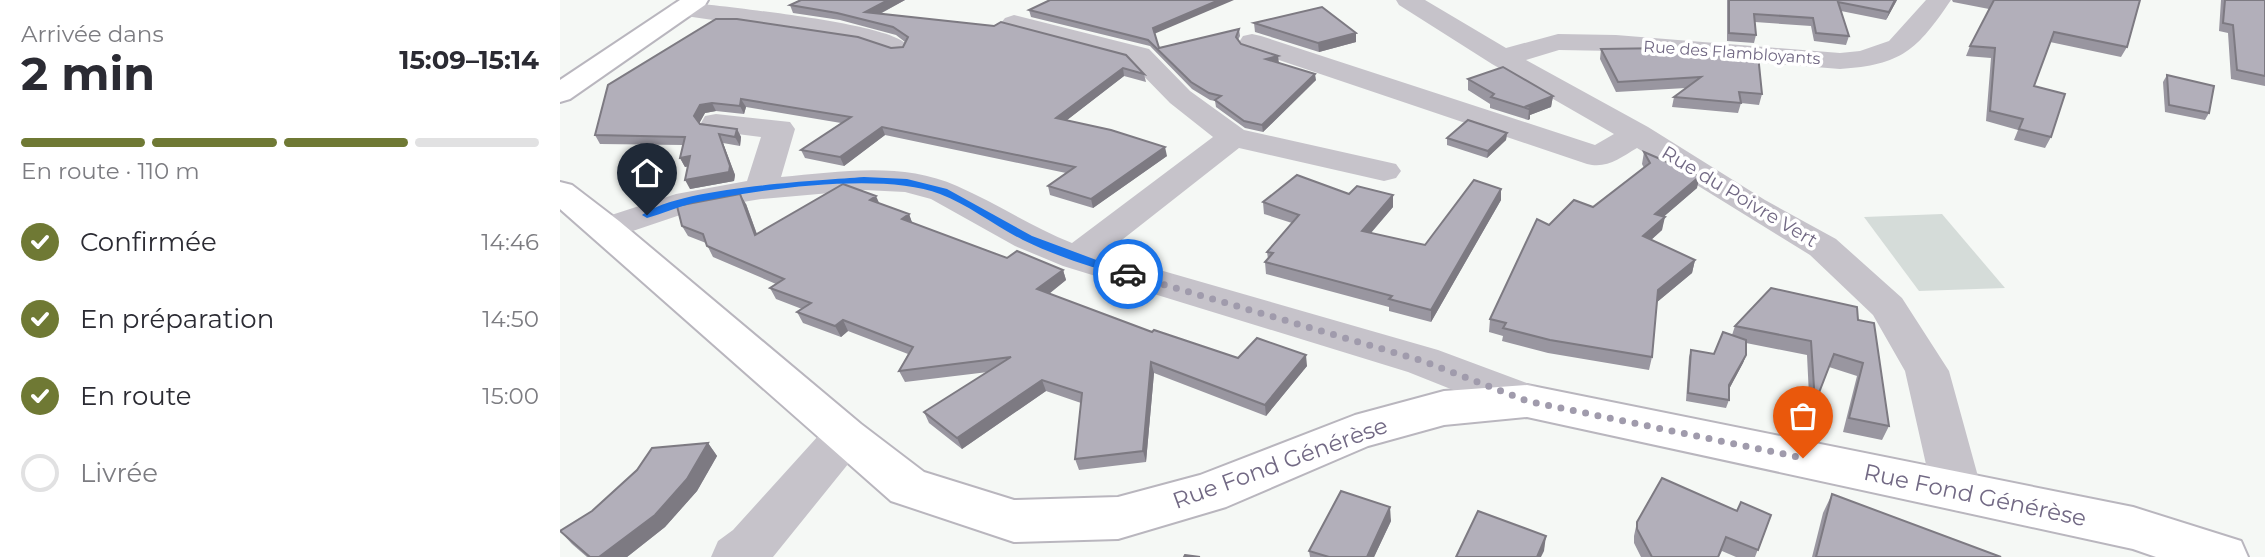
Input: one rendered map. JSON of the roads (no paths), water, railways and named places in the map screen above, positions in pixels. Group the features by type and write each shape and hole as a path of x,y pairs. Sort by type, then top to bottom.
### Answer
{"street":[{"name":"Rue des Flambloyants","path":"1502,58 1558,42 1616,43 1840,61 1870,60 1888,55 1907,41 1939,0"},
{"path":"561,91 689,4 868,36 895,46"},
{"name":"Rue du Poivre Vert","path":"1434,5 1502,58 1637,134 1753,207 1824,247 1888,307 1927,371 1957,491"},
{"path":"1014,23 1139,55 1180,97 1233,136 1384,171"},
{"path":"1252,42 1598,157 1637,134"},
{"path":"716,123 779,129 761,189"},
{"path":"1076,258 1233,136"},
{"path":"606,229 688,201 761,189 864,180 907,182 943,192 1028,238 1076,258 1423,361 1527,401"},
{"name":"Rue Fond Générèse","path":"560,192 845,436 908,486 1014,521 1118,518 1209,493 1355,432 1444,408 1527,401 2133,528 2222,557"},
{"path":"737,557 751,546 845,436"}]}
